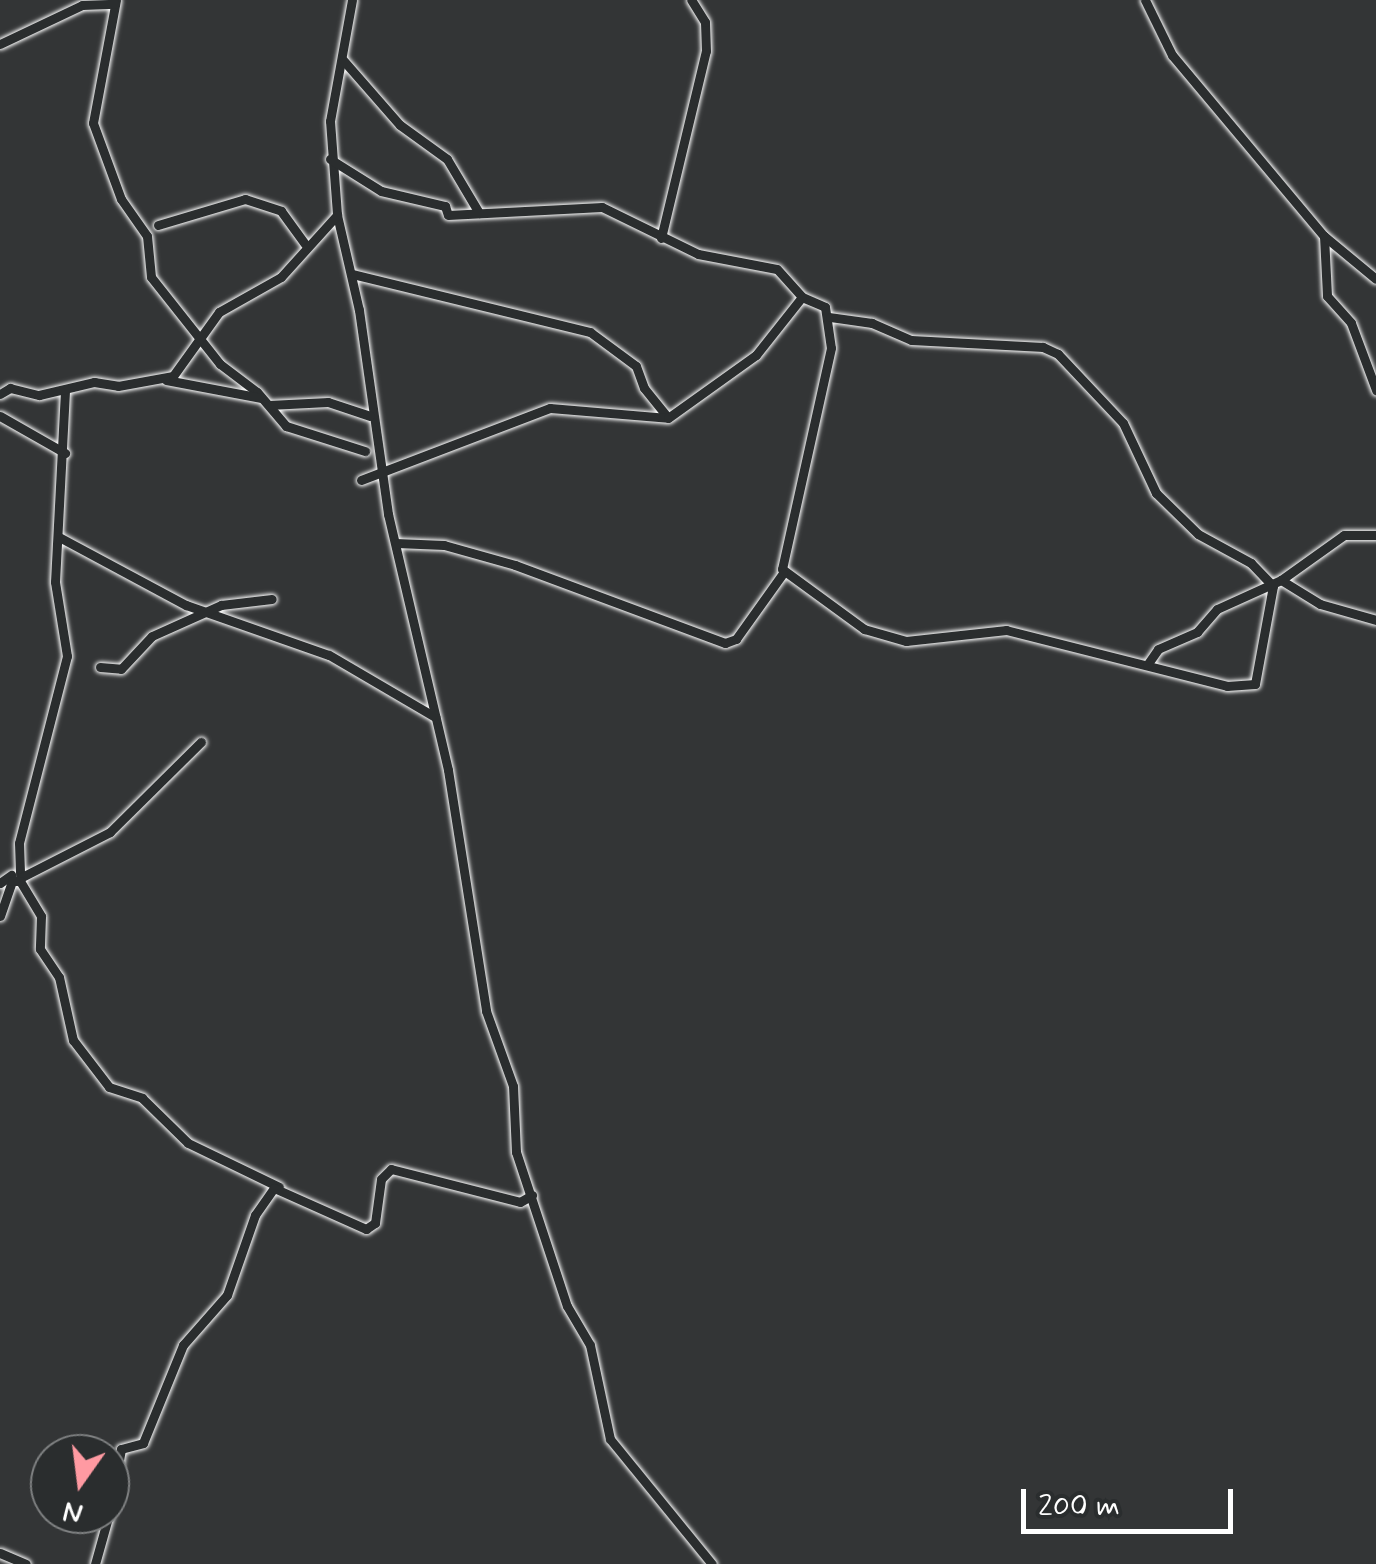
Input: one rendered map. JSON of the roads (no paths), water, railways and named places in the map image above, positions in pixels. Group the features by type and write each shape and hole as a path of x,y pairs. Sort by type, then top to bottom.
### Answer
{"street":[{"path":"352,0 330,121 330,159 352,274 370,416 435,716 458,865 484,970 486,1011 513,1086 516,1152 567,1306 590,1345 610,1439 712,1564"},
{"path":"661,238 706,51 705,22 691,0"},
{"path":"1145,0 1172,56 1324,236 1376,279"},
{"path":"0,44 82,5 115,2 92,109 100,149 121,199 147,236 151,276 220,364 286,426 365,451"},
{"path":"343,60 400,125 446,159 479,214"},
{"path":"330,159 396,196 445,206 448,214 602,207 698,254 777,269 802,298 826,307 830,317 818,423 783,573 736,639 725,644 516,565 444,545 396,543"},
{"path":"158,225 245,199 281,210 305,244"},
{"path":"0,394 10,388 39,395 94,382 118,386 180,372 219,312 281,277 305,244 338,215"},
{"path":"1324,236 1327,296 1351,322 1376,390"},
{"path":"352,274 590,332 636,366 668,418"},
{"path":"361,480 380,469 462,445 550,408 668,418 756,354 802,298"},
{"path":"830,317 872,323 910,340 1043,346 1058,354 1123,423 1156,493 1198,534 1277,583 1320,604 1376,620"},
{"path":"161,378 264,402 322,402 370,416"},
{"path":"0,916 17,877 19,844 67,656 56,582 65,391"},
{"path":"0,416 65,453"},
{"path":"1147,665 1158,649 1197,632 1217,609 1277,583 1344,535 1376,535"},
{"path":"59,537 206,612 329,654 435,716"},
{"path":"783,573 882,635 906,641 1006,630 1227,686 1253,685 1277,583"},
{"path":"100,667 121,669 152,636 206,612 243,599 272,599"},
{"path":"0,882 110,832 200,742"},
{"path":"17,877 42,916 40,949 59,978 73,1040 109,1087 154,1107 188,1143 366,1229 375,1223 380,1179 391,1169 520,1202 532,1195"},
{"path":"130,1447 143,1443 183,1345 227,1295 255,1215 279,1187"},
{"path":"95,1564 104,1534"},
{"path":"0,1554 26,1564"}]}
